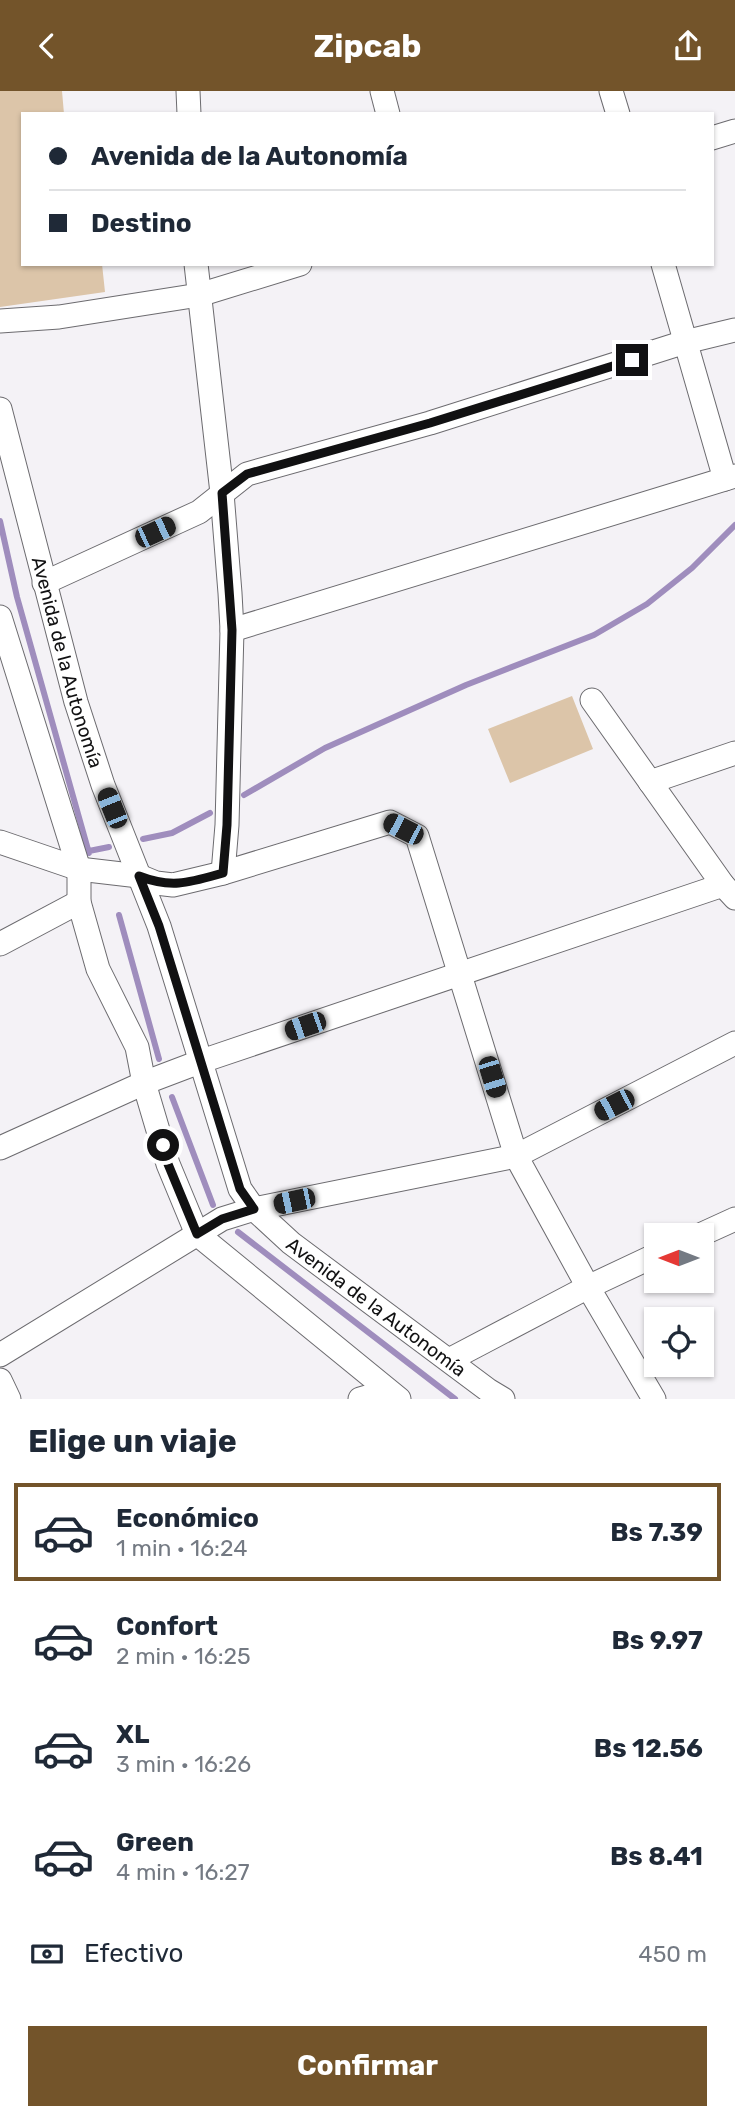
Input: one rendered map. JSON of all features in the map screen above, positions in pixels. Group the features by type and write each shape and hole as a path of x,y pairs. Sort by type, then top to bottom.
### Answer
{"street":[{"path":"188,91 189,112"},
{"path":"382,91 387,112"},
{"path":"611,91 617,112"},
{"path":"714,137 735,131"},
{"path":"196,266 222,493 232,630 227,825 223,873"},
{"path":"0,321 59,317 198,295 293,266"},
{"path":"232,630 730,478 685,342 664,266"},
{"path":"44,583 198,512 247,474 430,423 685,342 735,330"},
{"name":"Avenida de la Autonomía","path":"0,408 76,702 103,785 159,926 240,1189 254,1209 291,1243 503,1399"},
{"path":"0,617 79,869 79,902 98,969 124,1017 136,1047 168,1164 197,1234 393,1395"},
{"path":"0,1148 144,1083 202,1061 461,973 729,891 592,700"},
{"path":"650,782 735,753"},
{"path":"0,842 79,869 139,876 156,883 173,885 223,873 390,822 417,836 516,1156 654,1399"},
{"path":"0,944 79,902"},
{"path":"0,1356 222,1219 254,1209 516,1156 735,1043"},
{"path":"714,1229 735,1219"},
{"path":"449,1360 644,1261"},
{"path":"0,1380 9,1399"},
{"path":"360,1399 393,1395"}],"shaded area":[{"path":"0,91 62,91 64,112 21,112 21,266 102,266 105,292 0,307"},
{"path":"572,696 593,749 510,783 488,729"}],"waterway":[{"path":"0,521 17,597 89,853"},
{"path":"244,795 325,748 466,685 594,635 647,604 692,568 735,525"},
{"path":"143,839 172,833 210,813"},
{"path":"89,851 109,847"},
{"path":"119,915 159,1059"},
{"path":"172,1097 213,1205"},
{"path":"238,1232 455,1399"}],"route":[{"path":"163,1145 168,1164 197,1234 222,1219 254,1209 240,1189 159,926 139,876 156,883 173,885 223,873 227,825 232,630 222,493 247,474 430,423 632,360"}]}
